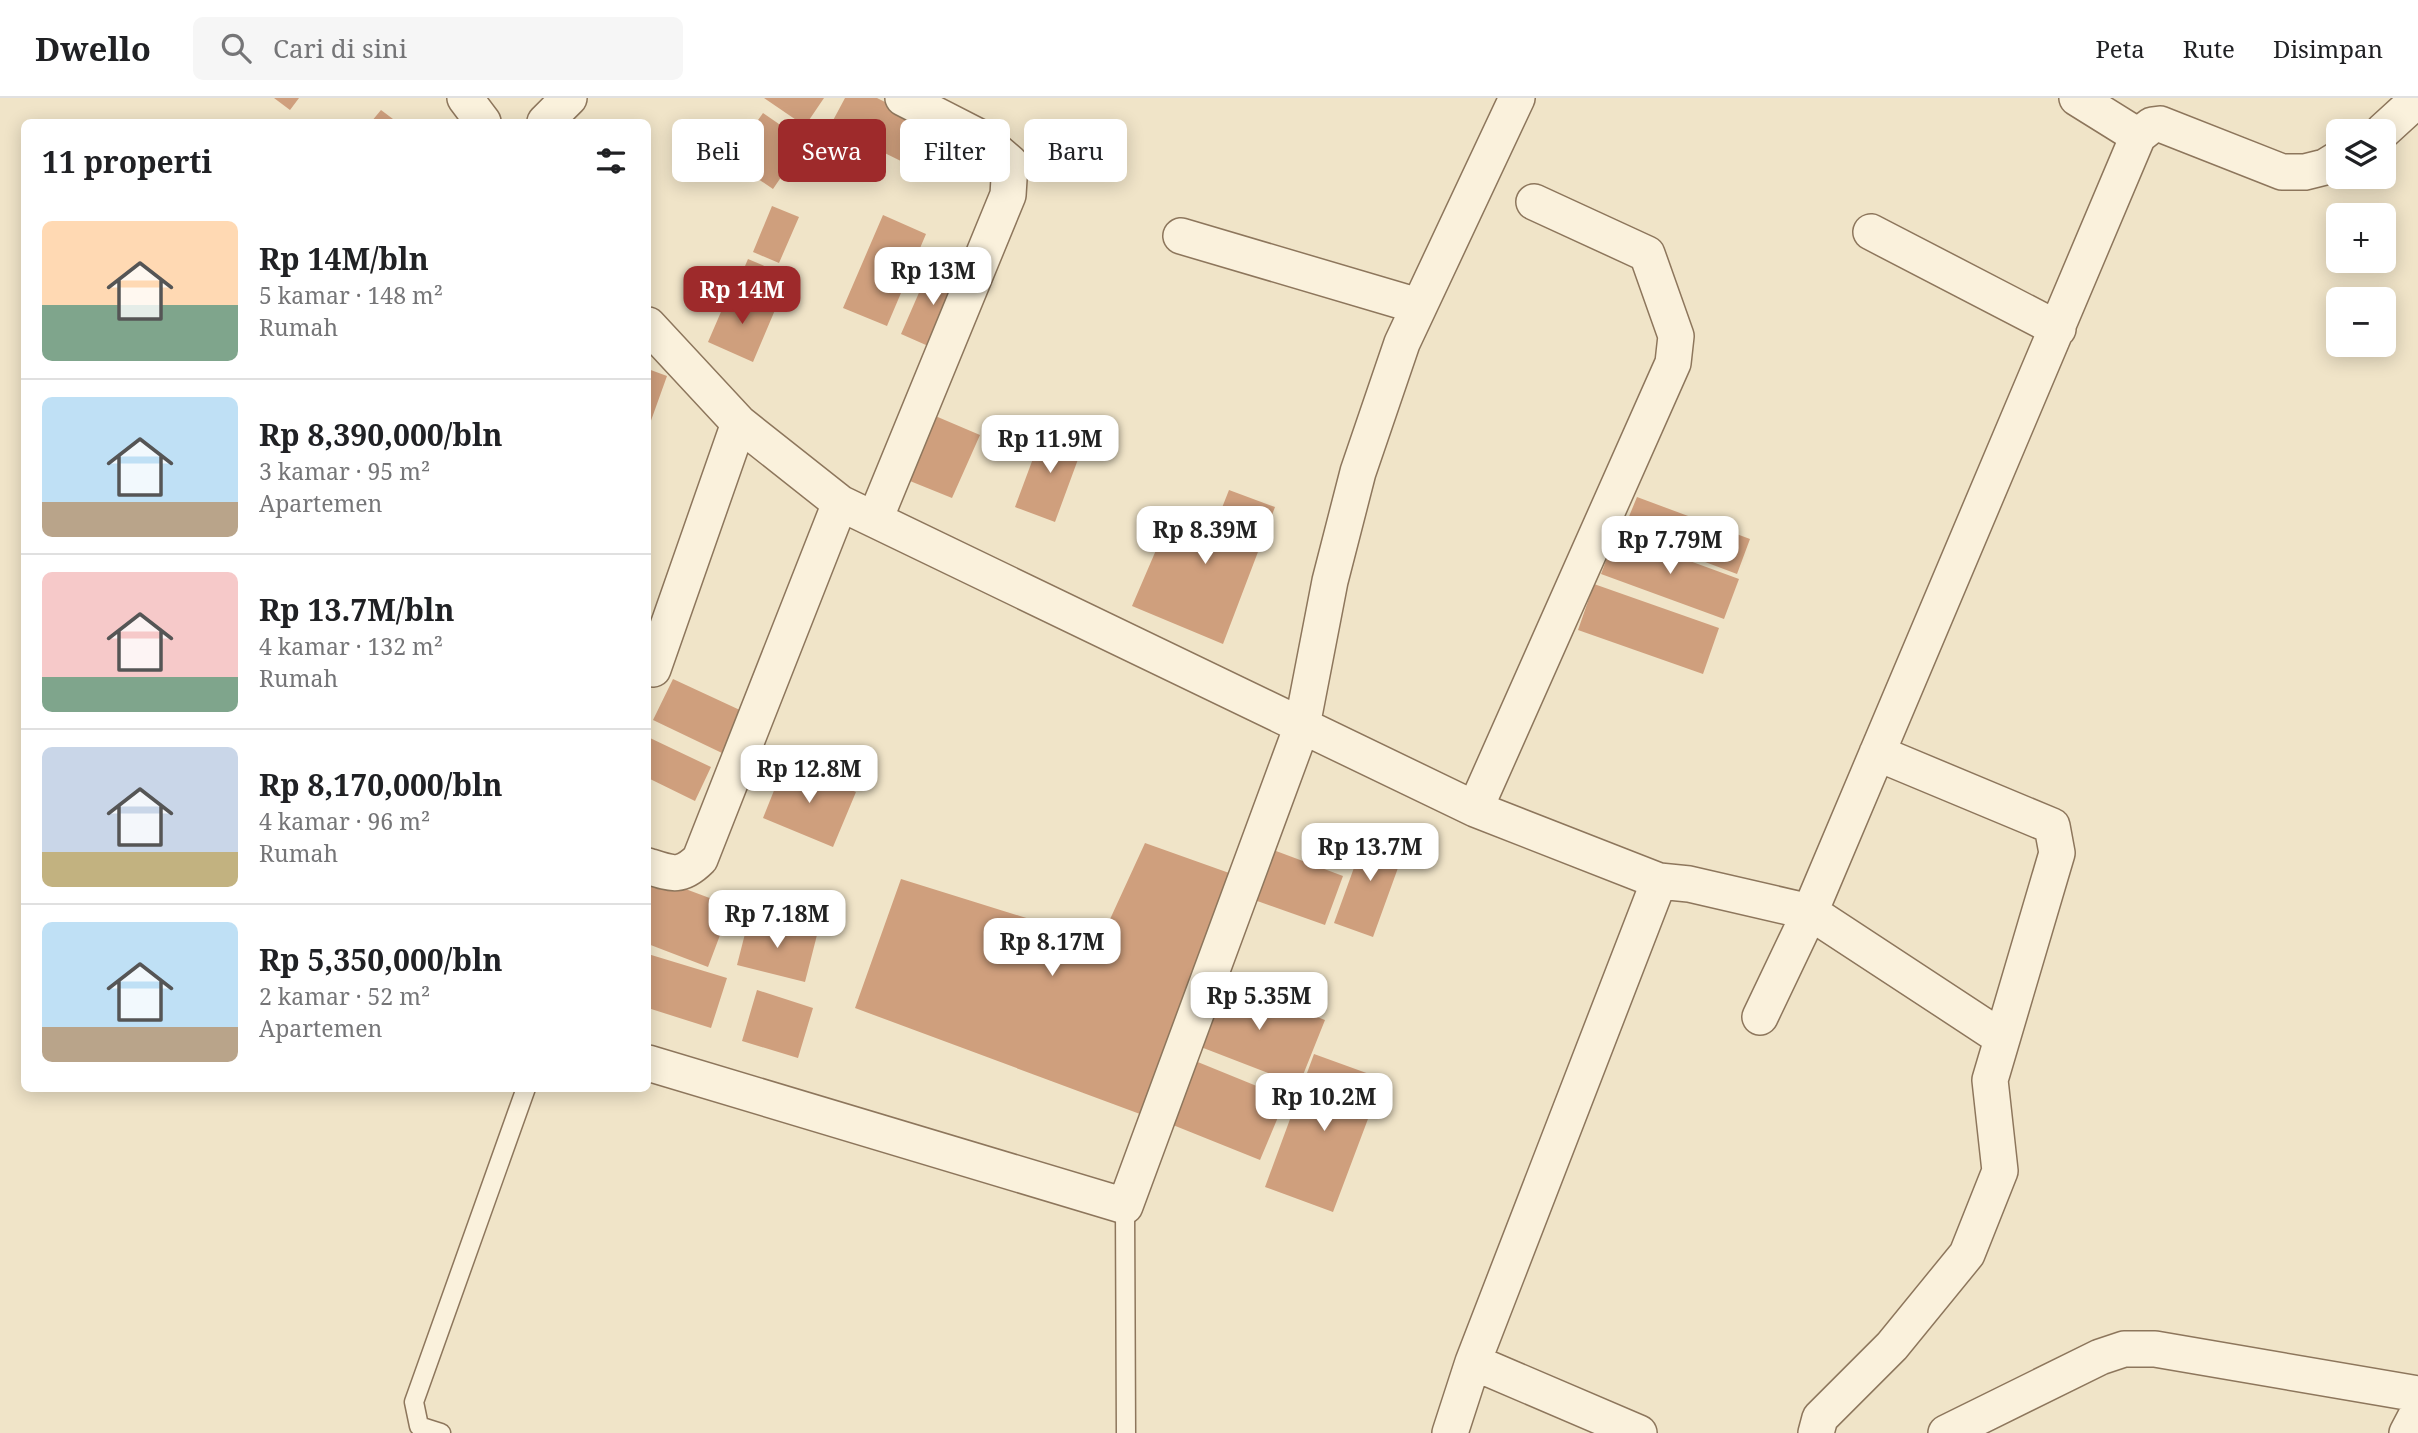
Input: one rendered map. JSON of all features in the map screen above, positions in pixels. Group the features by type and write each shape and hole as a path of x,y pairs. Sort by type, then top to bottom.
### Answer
{"street":[{"path":"465,98 481,119"},
{"path":"548,119 569,98"},
{"path":"875,519 1008,195 1010,163 981,138 903,98"},
{"path":"651,1064 1125,1206 1302,726 1331,581 1358,472 1402,343 1517,98"},
{"path":"2077,98 2138,136"},
{"path":"2396,119 2418,99"},
{"path":"1760,1017 1810,912 2138,136 2152,125 2160,124 2282,172 2305,172 2326,166"},
{"path":"1475,809 1673,363 1676,336 1647,254 1534,202"},
{"path":"1871,232 2057,330"},
{"path":"1181,236 1418,306"},
{"path":"651,328 739,423 841,503 1475,809 1659,881 1689,884 1810,912 2002,1038"},
{"path":"653,668 739,423"},
{"path":"651,867 670,873 688,871 700,859 841,503"},
{"path":"1816,1433 1820,1418 1892,1346 1967,1254 2000,1171 1990,1080 2057,853 2052,825 1877,754"},
{"path":"1450,1433 1473,1362 1659,881"},
{"path":"1946,1433 2100,1357 2124,1349 2155,1349 2418,1394"},
{"path":"1473,1362 1639,1433"},
{"path":"2407,1433 2418,1412"}],"lane":[{"path":"441,1433 419,1426 414,1402 525,1092"},
{"path":"1125,1206 1126,1433"}],"building":[{"path":"274,98 299,98 290,110"},
{"path":"764,98 824,98 810,119 795,119"},
{"path":"845,98 877,98 919,119 900,119 900,161 886,154 886,119 834,119"},
{"path":"381,110 393,119 374,119"},
{"path":"763,113 778,123 778,182 773,189 763,182 764,119 759,119"},
{"path":"772,206 799,217 779,263 753,252"},
{"path":"883,215 926,234 887,326 843,308"},
{"path":"748,259 786,275 777,296 739,280"},
{"path":"931,265 965,280 935,349 901,334"},
{"path":"730,291 775,310 753,362 708,342"},
{"path":"651,370 667,376 651,421"},
{"path":"933,415 980,435 952,498 905,479"},
{"path":"1044,429 1084,443 1055,522 1015,507"},
{"path":"1229,490 1275,507 1223,644 1132,606 1175,506 1216,523"},
{"path":"1637,497 1750,539 1737,574 1623,531"},
{"path":"1616,534 1739,579 1724,619 1601,574"},
{"path":"1594,584 1719,628 1703,674 1578,630"},
{"path":"673,679 742,711 722,753 653,720"},
{"path":"651,738 711,767 695,801 651,779"},
{"path":"785,763 856,792 833,847 763,818"},
{"path":"1368,829 1407,843 1373,937 1334,923"},
{"path":"1145,843 1232,874 1140,1114 855,1008 901,879 1100,941"},
{"path":"1265,847 1343,876 1325,925 1246,897"},
{"path":"651,876 731,906 708,967 651,945"},
{"path":"749,918 817,935 805,982 737,965"},
{"path":"651,955 727,978 711,1028 651,1009"},
{"path":"1218,979 1325,1020 1299,1085 1193,1044"},
{"path":"757,990 813,1008 798,1058 742,1041"},
{"path":"1314,1054 1383,1079 1333,1212 1265,1187"},
{"path":"1183,1056 1286,1098 1260,1160 1158,1119"}]}
